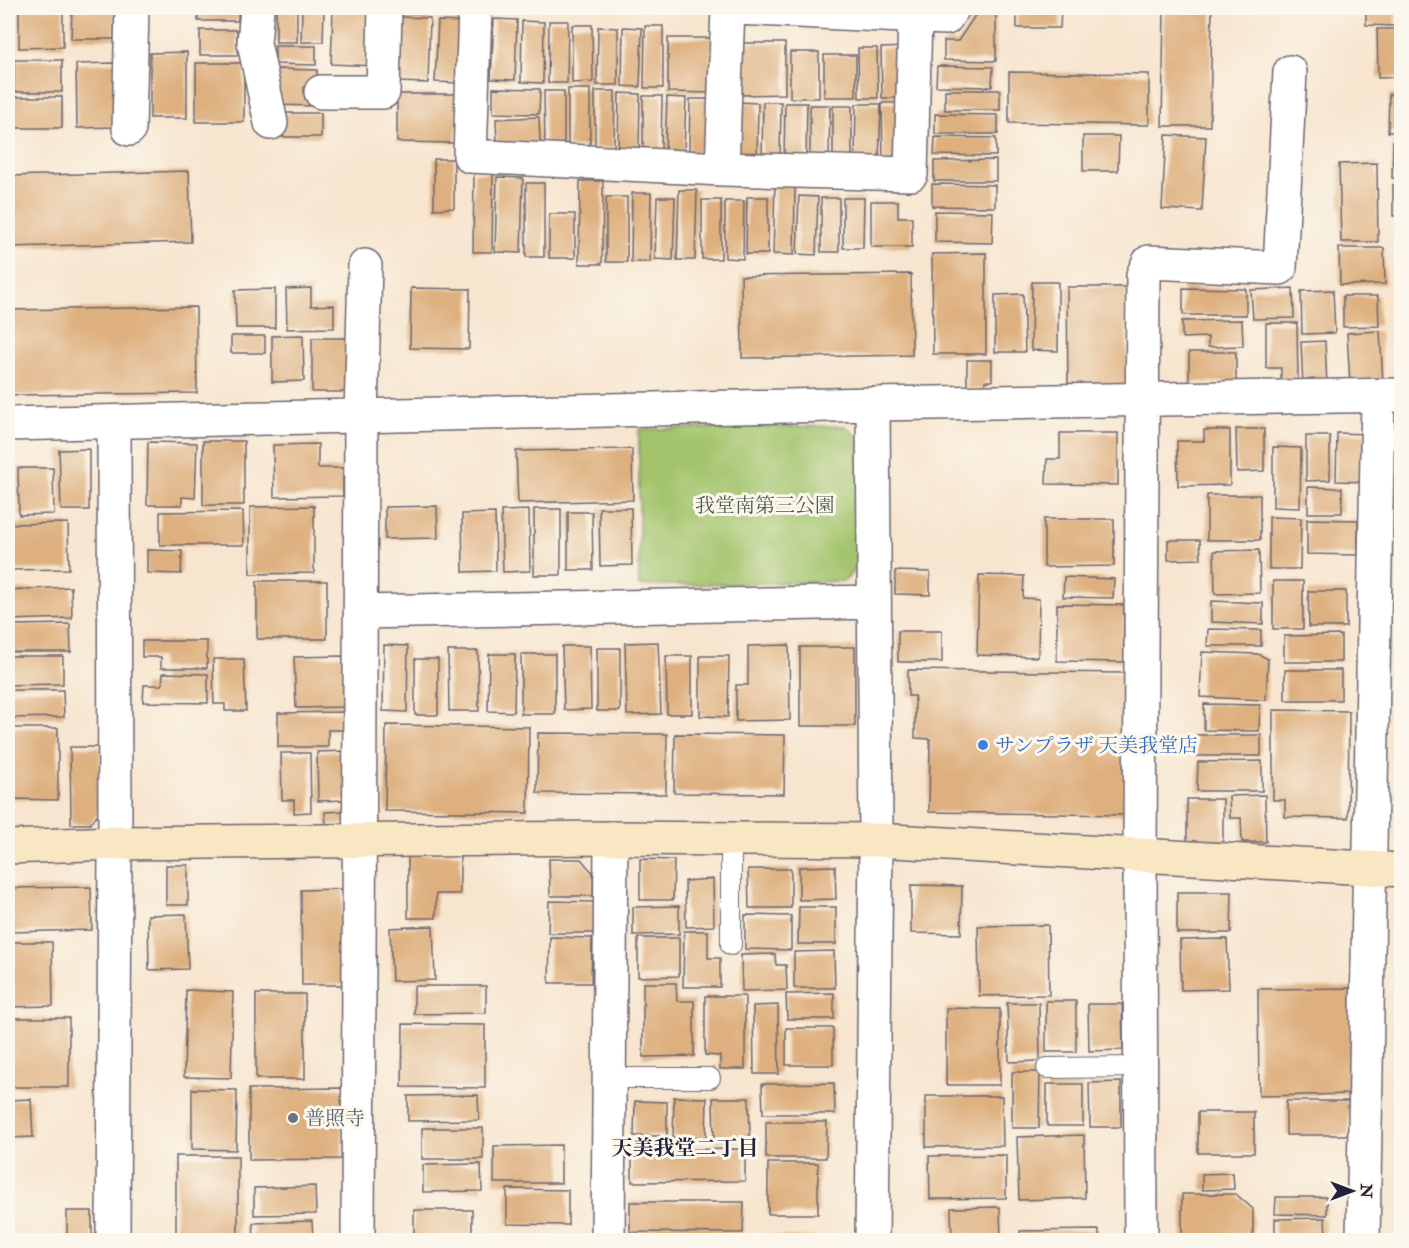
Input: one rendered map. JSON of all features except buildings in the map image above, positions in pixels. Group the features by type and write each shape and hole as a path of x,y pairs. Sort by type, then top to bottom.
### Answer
{"street":[{"path":"129,129 132,8"},
{"path":"257,8 255,43 271,123"},
{"path":"321,92 383,92 385,8"},
{"path":"475,8 470,156 722,169 911,174 915,16"},
{"path":"722,169 728,8"},
{"path":"735,8 946,18 953,8"},
{"path":"1141,1240 1143,275 1149,262 1280,268 1290,72"},
{"path":"358,1240 361,416 365,266"},
{"path":"8,424 873,404 1390,395 1368,869 1363,1240"},
{"path":"872,1240 876,840 873,404"},
{"path":"113,1240 116,843 114,422"},
{"path":"361,612 874,602"},
{"path":"8,848 116,843 611,838 876,840 1401,870"},
{"path":"608,1240 611,838"}],"lane":[{"path":"731,839 731,945"},
{"path":"1047,1068 1140,1066"},
{"path":"609,1078 710,1078"}],"green space":[{"name":"我堂南第三公園","path":"845,426 859,437 859,564 845,581 639,586 639,429"}],"place":[{"name":"サンプラザ 天美我堂店","path":"983,745"},
{"name":"普照寺","path":"293,1118"}],"district":[{"name":"天美我堂二丁目","path":"685,1148"}]}
